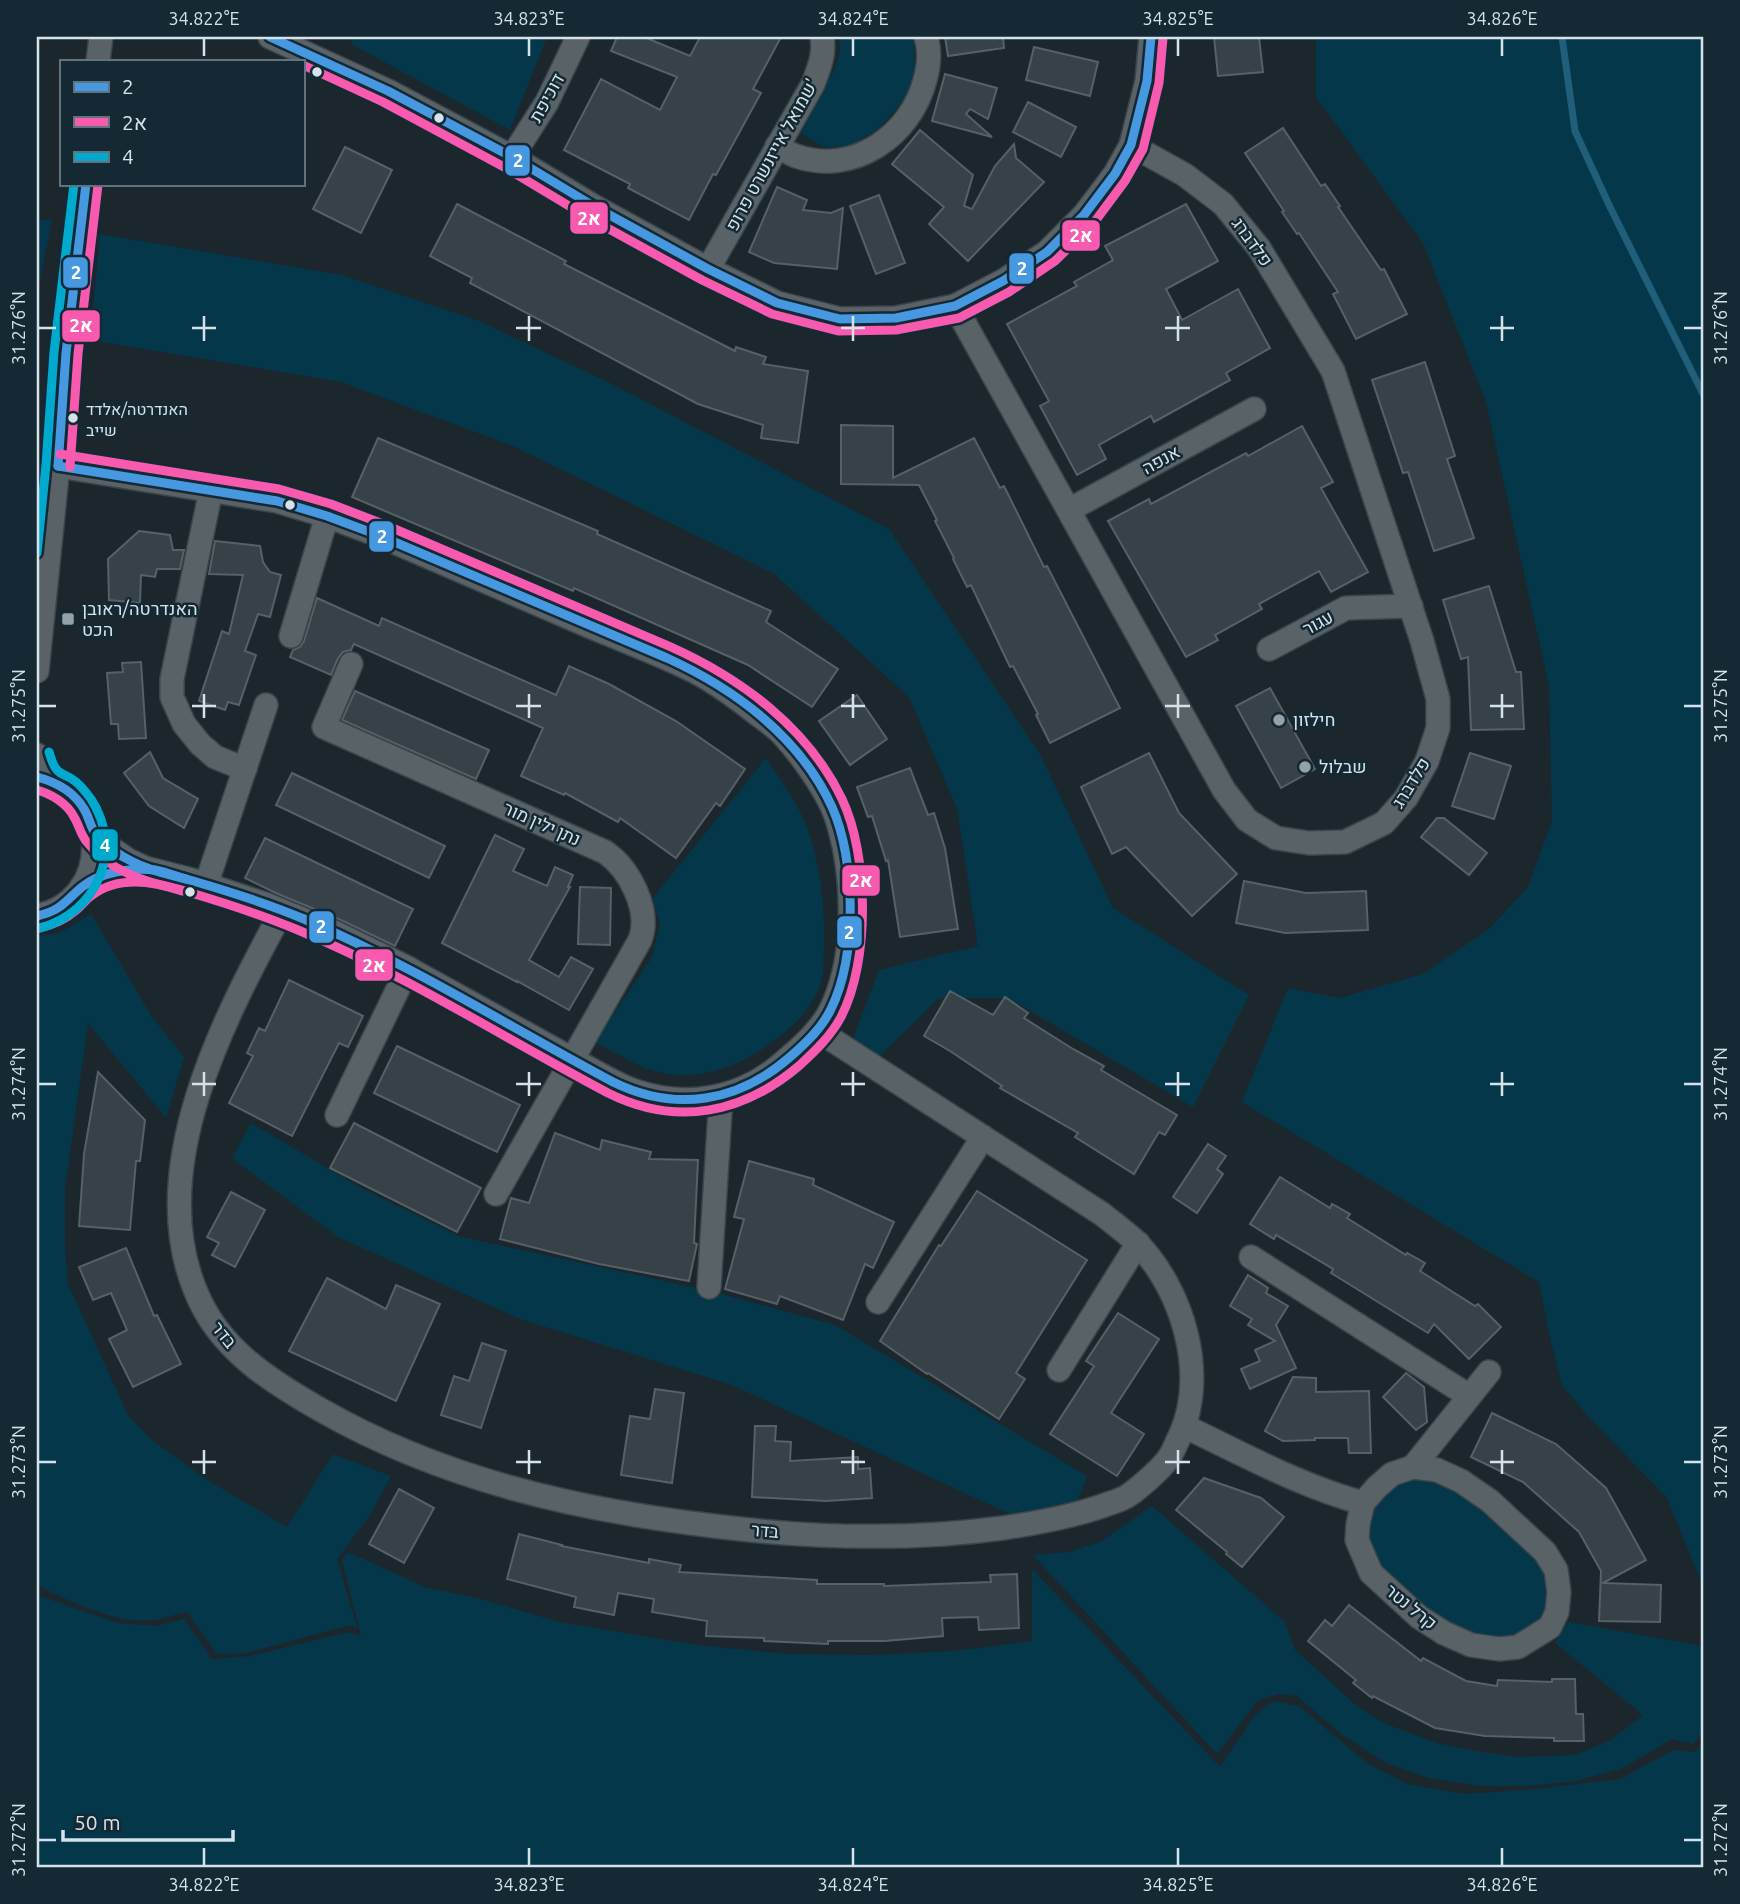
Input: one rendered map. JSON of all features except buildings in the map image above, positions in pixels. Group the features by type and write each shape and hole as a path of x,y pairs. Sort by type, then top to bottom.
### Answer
{"street":[{"path":"98,60 101,37"},
{"path":"270,37 388,91 512,156 596,207 708,269 777,303 841,319 896,318 955,306 1003,281 1046,253 1084,215 1115,174 1131,145 1147,81 1151,37"},
{"name":"דוכיפת","path":"512,156 547,103 578,37"},
{"name":"שמואל אייזנשרט פרופ'","path":"708,269 813,84 821,62 824,46 822,37"},
{"path":"778,146 794,156 829,161 874,149 911,115 921,95 927,71 926,37"},
{"name":"פלדברג","path":"955,306 1224,790 1247,820 1276,838 1309,843 1345,842 1384,823 1406,798 1427,761 1437,728 1437,699 1410,607 1333,372 1259,248 1223,204 1185,175 1131,145"},
{"path":"37,671 58,466 66,353 86,186"},
{"name":"אנפה","path":"1069,510 1254,409"},
{"path":"58,466 277,501 327,516 378,535 696,672 746,705 782,734 813,773 835,815 850,888 850,929 845,970 834,1005 817,1030 772,1072 747,1087 721,1097 693,1101 663,1099 633,1091 408,968 336,933 206,884 136,864 119,855 91,827"},
{"path":"211,491 172,679 172,697 184,724 200,744 215,757 245,769"},
{"path":"291,636 327,516"},
{"name":"עגור","path":"1269,649 1346,608 1410,607"},
{"name":"נתן ילין מור","path":"351,664 324,727 598,848 615,860 627,874 642,908 642,936 572,1059"},
{"path":"206,884 266,705"},
{"path":"37,755 42,778 69,792 85,811 91,827 94,853 90,871 81,888"},
{"path":"37,916 47,914 66,903 92,881 134,870 155,871"},
{"name":"בדר","path":"282,911 232,1009 200,1090 187,1136 180,1199 180,1231 186,1263 197,1295 215,1326 241,1356 277,1385 340,1421 403,1451 467,1475 531,1494 669,1521 745,1530 858,1537 954,1534 1084,1513 1127,1497 1170,1458 1188,1417 1193,1372 1185,1326 1166,1282 1138,1243 1102,1214 817,1030"},
{"path":"337,1115 408,968"},
{"path":"496,1194 572,1059"},
{"path":"709,1287 721,1097"},
{"path":"878,1302 983,1137"},
{"path":"1059,1370 1138,1243"},
{"path":"1251,1257 1469,1396"},
{"path":"1184,1426 1307,1485 1363,1503 1392,1474 1413,1468 1489,1372"},
{"name":"קרל נטר","path":"1363,1503 1357,1540 1371,1573 1419,1617 1444,1633 1471,1645 1499,1649 1518,1647 1550,1627 1557,1612 1559,1592 1556,1570 1545,1552 1490,1501 1461,1481 1437,1470 1413,1468"}],"shaded area":[{"path":"354,37 547,37 510,130 351,44"},
{"path":"839,37 913,37 915,67 907,96 877,130 849,146 823,147 801,133 835,68 840,52"},
{"path":"1316,37 1703,37 1703,1586 1667,1498 1585,1413 1562,1385 1539,1282 1242,1102 1288,988 1340,998 1423,974 1489,929 1528,887 1552,821 1549,686 1486,402 1423,243 1316,97"},
{"path":"37,220 52,220 37,295"},
{"path":"100,234 341,275 479,321 612,384 889,529 1041,756 1113,908 1249,995 1193,1107 1008,998 939,998 873,1063 848,1052 879,970 978,946 957,808 909,697 773,573 513,446 341,382 90,340"},
{"path":"766,758 798,809 815,854 824,924 823,967 819,988 811,1004 791,1026 768,1045 733,1065 691,1075 648,1069 595,1042 652,957 660,923 652,899"},
{"path":"91,914 152,1017 184,1057 166,1118 88,1023 65,1190 68,1284 128,1415 152,1440 209,1481 287,1527 333,1454 391,1476 371,1514 337,1559 357,1628 350,1625 246,1653 217,1654 187,1612 154,1620 125,1619 78,1604 37,1585 37,936 60,933"},
{"path":"251,1123 361,1188 458,1236 714,1292 835,1325 1087,1476 1076,1504 1012,1515 732,1385 520,1319 338,1237 232,1158"},
{"path":"1413,1477 1435,1479 1457,1489 1484,1508 1538,1558 1548,1573 1548,1610 1543,1621 1515,1638 1474,1637 1425,1610 1379,1567 1366,1539 1372,1507 1397,1482"},
{"path":"1152,1506 1285,1622 1295,1650 1358,1707 1386,1724 1437,1743 1519,1757 1575,1755 1611,1740 1643,1715 1555,1643 1568,1622 1703,1646 1703,1732 1693,1744 1672,1739 1623,1768 1576,1781 1523,1786 1481,1786 1428,1778 1384,1762 1341,1734 1297,1696 1278,1694 1258,1700 1217,1754 1033,1555 1069,1552 1100,1542"},
{"path":"348,1552 425,1587 481,1599 559,1622 697,1645 787,1654 873,1655 954,1651 1032,1641 1032,1569 1220,1767 1255,1715 1274,1701 1299,1706 1367,1763 1407,1784 1464,1794 1620,1779 1673,1750 1693,1752 1703,1746 1703,1867 37,1867 37,1595 118,1623 157,1626 184,1619 212,1659 250,1656 349,1632 361,1636 342,1560"}],"waterway":[{"path":"1562,37 1575,131 1703,394"}],"transit line":[{"name":"2","path":"270,37 388,91 512,157 595,207 708,269 777,303 840,319 896,318 955,306 1003,281 1047,252 1084,215 1115,174 1131,145 1147,81 1151,37"},
{"name":"2א","path":"304,65 383,102 506,168 589,218 702,280 772,314 838,331 896,330 959,318 1009,292 1055,261 1093,224 1125,181 1143,149 1159,83 1163,38"},
{"name":"4","path":"37,553 54,352 74,186"},
{"name":"2","path":"58,466 66,353 86,186"},
{"name":"2א","path":"70,467 78,354 98,186"},
{"name":"2א","path":"37,790 63,803 90,846 121,870 149,882 202,896 298,930 416,987 608,1093 633,1104 659,1110 708,1110 756,1095 778,1082 806,1060 832,1031 850,994 857,967 861,938 861,878 851,822 842,799 828,773 792,728 770,708 723,674 671,647 331,504 279,489 60,454"},
{"name":"2","path":"37,777 70,793 84,809 95,833 127,859 155,871 263,903 304,919 422,976 613,1082 660,1098 683,1100 728,1093 770,1072 790,1057 823,1023 831,1009 846,963 849,880 846,853 832,807 819,782 784,737 741,700 667,658 378,535 327,516 277,501 58,466"},
{"name":"4","path":"40,928 60,920 77,908 100,877 105,858 101,819 91,799 78,783 56,769 49,752"},
{"name":"2","path":"37,916 57,908 90,882 117,872 155,870 186,879"},
{"name":"2א","path":"40,928 67,917 101,889 113,885 148,883 182,891"}],"place":[{"name":"האנדרטה/אלדד שייב","path":"73,418"},
{"name":"האנדרטה/ראובן הכט","path":"68,619"},
{"name":"חילזון","path":"1279,720"},
{"name":"שבלול","path":"1305,767"}]}
